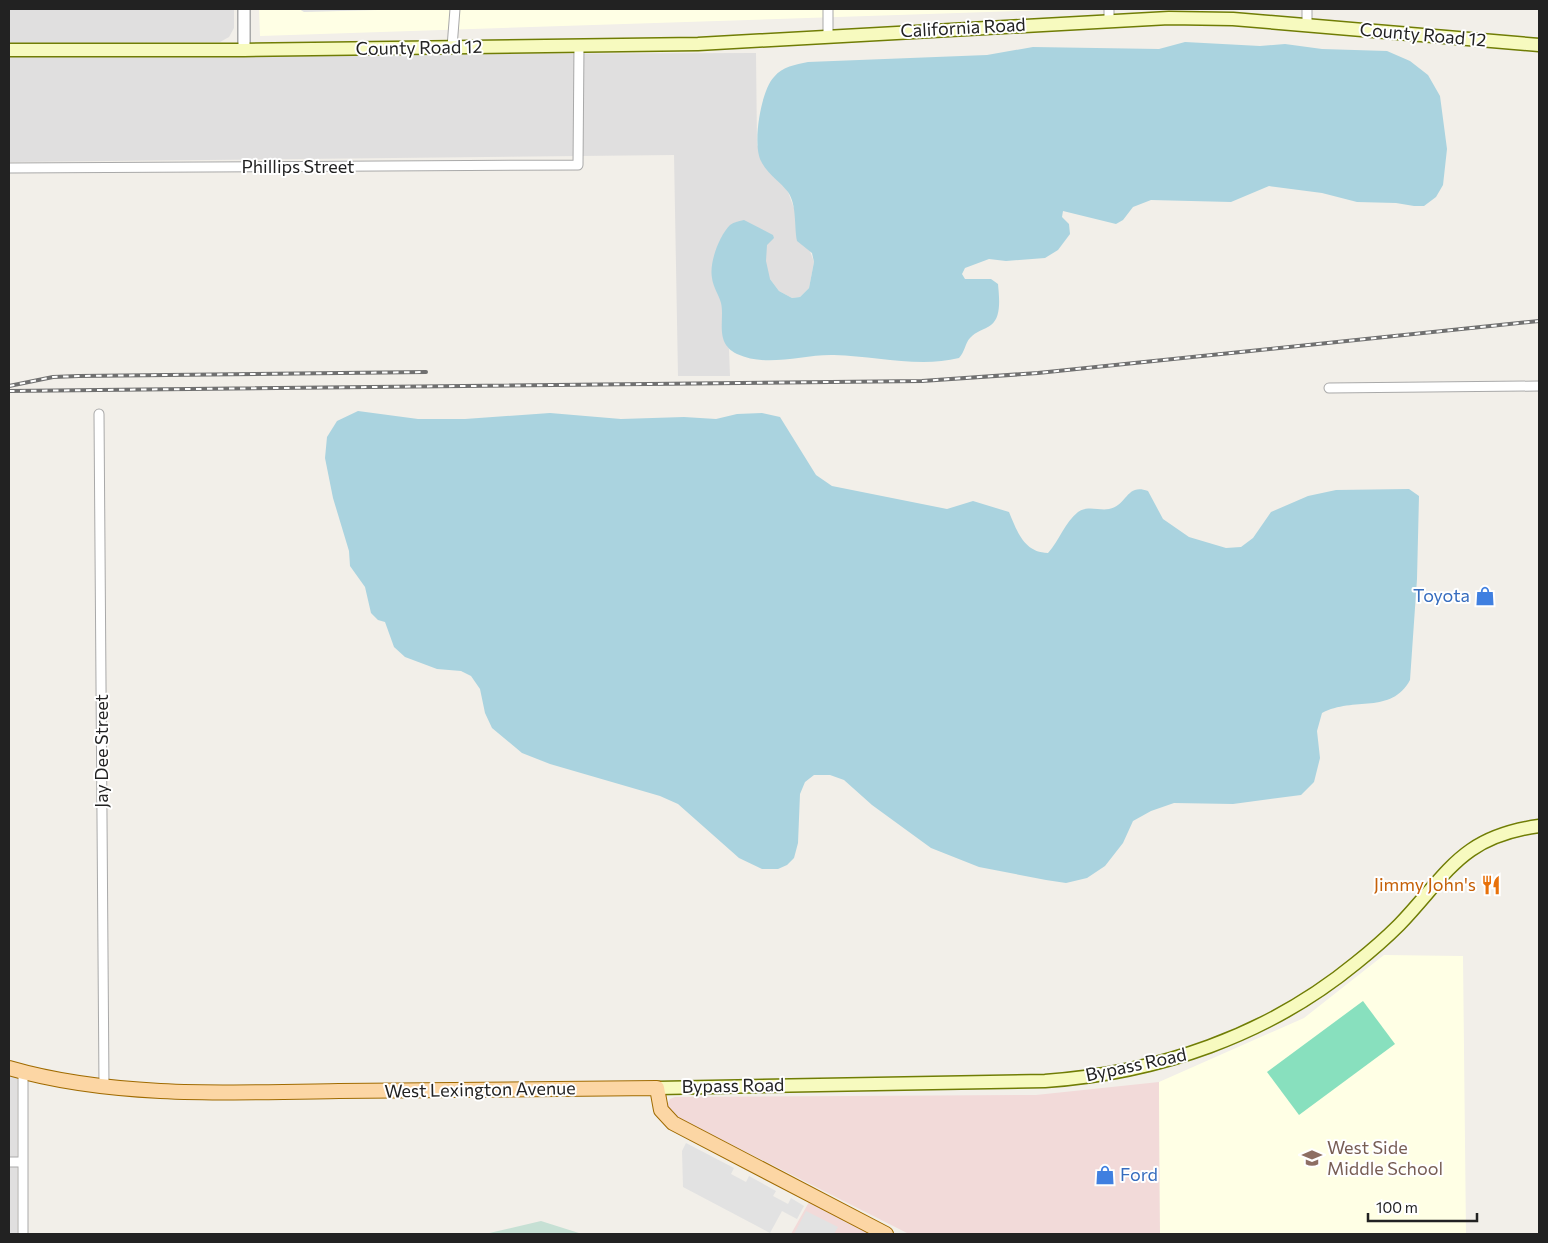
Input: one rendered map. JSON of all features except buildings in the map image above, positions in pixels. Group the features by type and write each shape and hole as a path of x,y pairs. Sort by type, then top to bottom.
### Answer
{"main road":[{"name":"California Road","path":"828,35 1109,14 1307,25"},
{"name":"County Road 12","path":"1307,25 1539,45"},
{"name":"County Road 12","path":"9,50 244,50 698,44 828,35"},
{"name":"Bypass Road","path":"657,1088 1045,1081 1096,1076 1170,1060 1246,1032 1334,981 1377,946 1399,925 1444,872 1472,848 1507,832 1539,826"},
{"name":"West Lexington Avenue","path":"9,1068 104,1087 302,1092 657,1088"},
{"path":"657,1088 661,1110 672,1123 886,1234"}],"street":[{"path":"244,9 244,50"},
{"path":"452,47 455,9"},
{"path":"828,9 828,35"},
{"path":"1307,9 1307,25"},
{"name":"Phillips Street","path":"9,168 578,165 580,157 579,46"},
{"path":"1329,388 1539,386"},
{"name":"Jay Dee Street","path":"99,414 104,1087"},
{"path":"23,1234 24,1072"},
{"path":"9,1162 22,1162"}],"shaded area":[{"path":"9,9 234,9 234,28 229,37 220,42 9,44"},
{"path":"259,9 1080,9 260,36"},
{"path":"299,9 415,9 304,12"},
{"path":"756,53 757,145 788,192 814,262 809,288 800,297 792,298 779,291 770,279 723,338 729,349 730,376 678,376 674,155 9,162 9,55"},
{"name":"West Side Middle School","path":"1384,955 1463,956 1466,1234 1160,1234 1159,1082 1304,1018"},
{"path":"9,1075 17,1077 17,1234 9,1234"},
{"path":"1159,1082 1160,1234 909,1234 677,1117 668,1108 670,1099 675,1097 1036,1095"},
{"path":"686,1143 734,1168 731,1174 746,1182 749,1176 776,1191 773,1196 788,1204 791,1198 804,1206 797,1219 782,1211 770,1233 683,1187 682,1151"},
{"path":"809,1202 870,1234 791,1234"},
{"path":"806,1211 838,1227 834,1234 794,1234"},
{"path":"541,1221 582,1234 485,1234"}],"green space":[{"path":"1363,1001 1395,1044 1299,1115 1267,1072"}],"water":[{"path":"1185,42 1260,46 1285,44 1322,49 1387,51 1410,61 1428,75 1440,96 1447,149 1443,185 1436,197 1424,206 1414,206 1396,203 1357,202 1322,193 1269,186 1231,202 1151,200 1133,207 1123,220 1116,224 1063,211 1062,217 1069,224 1070,234 1058,250 1045,258 1006,261 989,259 965,268 962,274 965,279 991,279 998,284 999,306 997,317 991,325 970,338 959,358 944,361 913,362 822,355 760,360 737,354 725,344 722,331 721,303 711,272 716,250 722,236 730,225 744,220 773,235 774,238 767,245 766,261 770,279 779,291 792,298 800,297 809,288 814,262 812,253 797,241 791,197 764,166 758,153 759,118 765,93 769,84 781,70 789,66 808,62 987,55 1033,47 1159,49"},
{"path":"358,411 418,419 465,419 550,413 621,419 684,417 716,419 737,414 762,413 780,417 816,475 832,486 947,509 973,501 1009,512 1022,540 1033,549 1048,553 1069,521 1078,512 1086,509 1109,509 1115,507 1135,490 1148,491 1163,519 1189,537 1226,548 1241,547 1253,538 1271,512 1308,496 1336,490 1409,489 1419,496 1417,579 1410,680 1402,691 1393,698 1334,708 1322,713 1317,731 1320,758 1314,782 1301,795 1233,804 1174,803 1151,811 1133,821 1123,843 1105,866 1087,878 1066,883 1046,880 979,867 931,848 872,805 844,780 830,775 814,775 805,782 800,794 798,843 794,858 787,865 778,869 762,869 739,858 678,804 660,796 550,764 522,753 492,728 485,713 480,689 471,676 461,671 437,669 405,657 394,647 385,622 378,620 371,613 365,587 350,566 349,551 333,498 325,458 327,437 337,421"}],"railway":[{"path":"9,391 922,381 1038,373 1539,321"},
{"path":"9,386 53,377 79,376 426,372"}],"place":[{"name":"Toyota","path":"1485,596"},
{"name":"Jimmy John's","path":"1491,885"},
{"name":"West Side Middle School","path":"1312,1158"},
{"name":"Ford","path":"1105,1175"}]}
